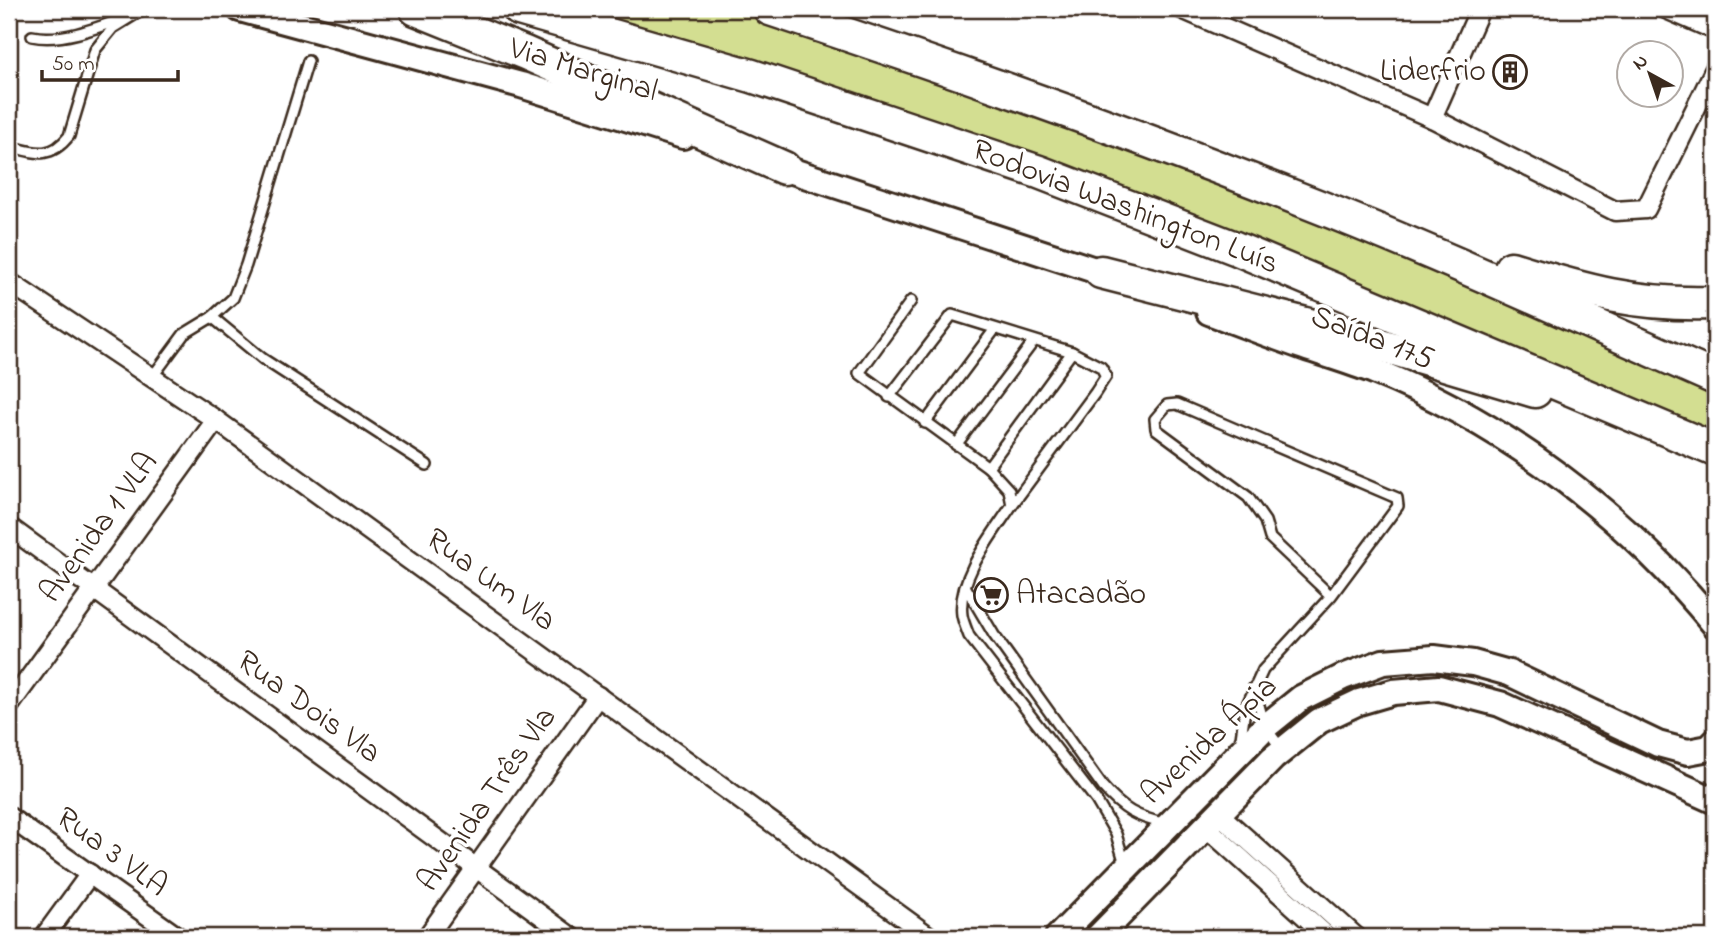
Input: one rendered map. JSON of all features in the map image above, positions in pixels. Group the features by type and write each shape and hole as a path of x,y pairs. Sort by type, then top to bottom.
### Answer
{"highway":[{"path":"416,9 562,69 784,168"},
{"name":"Rodovia Washington Luís","path":"519,9 752,76 1039,172 1235,247 1715,450"},
{"path":"770,9 977,79 1308,202 1501,282 1715,378"},
{"path":"1308,202 1574,288 1627,300 1678,304 1715,303"},
{"path":"1101,272 1337,332 1675,431"}],"main road":[{"name":"Via Marginal","path":"240,9 521,85 784,168"},
{"name":"Saída 175","path":"784,168 1101,272 1372,370 1424,393 1503,436 1583,496 1642,544 1715,625"},
{"name":"Avenida Ápia","path":"1058,937 1265,727 1301,698 1343,677 1383,662 1434,658 1473,663 1509,673 1658,744 1688,752 1709,748 1715,742"},
{"name":"Avenida Ápia","path":"1098,937 1282,750 1319,721 1359,702 1393,692 1439,688 1500,704 1715,801"}],"street":[{"path":"1182,9 1432,118 1615,211 1646,209 1715,69"},
{"path":"1432,118 1479,9"},
{"path":"1666,9 1715,30"},
{"name":"Rua Um Vla","path":"9,282 216,420 930,937"},
{"name":"Avenida 1 VLA","path":"9,706 216,420"},
{"name":"Rua Dois Vla","path":"9,527 571,937"},
{"name":"Avenida Três Vla","path":"427,937 598,696"},
{"name":"Rua 3 VLA","path":"9,817 178,937"},
{"path":"1212,820 1328,937"},
{"path":"1212,820 1356,937"},
{"path":"44,937 90,874"}],"lane":[{"path":"32,37 52,39 68,36 144,10"},
{"path":"9,146 38,154 61,146 69,136 95,50 113,28 144,10"},
{"path":"153,376 184,334 212,317 233,298 246,265 308,61"},
{"path":"911,301 859,373 988,467 1009,490 1012,505"},
{"path":"889,397 952,315 1072,352 1101,367 1106,376 1012,505 982,551 965,586 962,614 969,636 1096,800 1116,834 1126,869"},
{"path":"212,317 263,359 427,465"},
{"path":"925,423 995,329"},
{"path":"956,445 1034,341"},
{"path":"988,467 1072,352"},
{"path":"1238,755 1245,709 1263,670 1331,596 1398,506 1397,498 1177,404 1167,405 1156,419 1156,429 1248,497 1265,521 1270,538 1331,596"},
{"path":"965,586 994,635 1103,788 1121,807 1143,819 1169,825"},
{"path":"1254,687 1265,727 1282,750"}],"green space":[{"path":"566,9 738,9 785,23 1285,206 1715,392 1715,437"}],"place":[{"name":"Liderfrio","path":"1510,72"},
{"name":"Atacadão","path":"991,595"}]}
